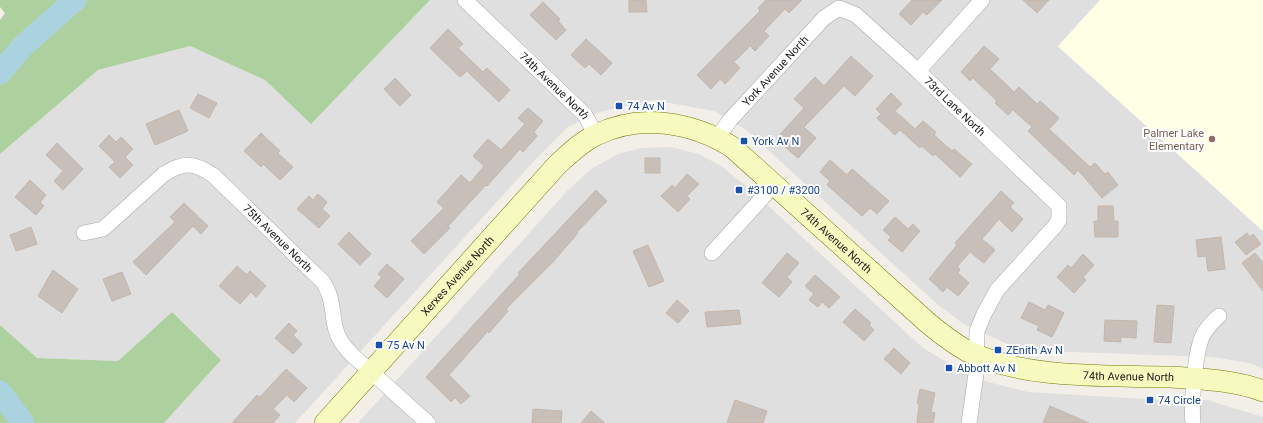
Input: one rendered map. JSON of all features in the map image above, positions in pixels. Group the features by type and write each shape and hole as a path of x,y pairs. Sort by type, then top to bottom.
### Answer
{"street":[{"name":"74th Avenue North","path":"465,0 585,115 596,135 624,126 661,123 692,128 717,138 744,156 928,323 955,344 976,354 1007,365 1054,373 1195,378 1245,385 1263,391"},
{"path":"918,71 982,0"},
{"name":"73rd Lane North","path":"838,8 856,15 918,71 1059,206 1060,215 1055,226 997,290 989,302 977,331 976,354"},
{"name":"York Avenue North","path":"717,138 730,120 819,24 838,8"},
{"name":"Xerxes Avenue North","path":"325,423 557,165 596,135"},
{"name":"75th Avenue North","path":"84,233 103,229 164,174 175,167 188,164 201,167 213,175 323,282 333,302 335,325 342,343 371,372 428,423"},
{"path":"712,253 775,184"},
{"path":"1193,423 1193,400 1199,344 1208,326 1220,316"},
{"path":"969,423 976,374 976,354"}],"shaded area":[{"path":"430,0 1100,0 1058,47 1263,231 1263,369 1249,363 1212,357 1044,351 1010,345 965,325 937,304 746,130 714,111 653,100 600,112 568,127 536,159 295,423 164,423 221,360 172,312 118,361 37,358 0,325 0,154 98,70 190,46 265,80 311,123"},
{"name":"Palmer Lake Elementary","path":"1100,0 1263,0 1263,231 1058,46"},
{"path":"671,147 699,154 721,166 750,189 923,348 955,367 988,382 1028,392 1162,400 1207,400 1263,417 1263,423 358,423 568,190 591,169 618,154 642,148"}],"green space":[{"path":"0,0 430,0 311,124 265,80 190,46 98,70 0,154 0,20 5,13 0,7"},
{"path":"172,312 221,360 164,423 0,423 0,325 37,358 118,361"}],"building":[{"path":"629,0 646,0 647,12 629,12"},
{"path":"766,0 802,0 789,13 785,9 764,31 769,36 755,51 750,46 734,62 740,68 725,84 720,79 711,89 697,75 760,11 758,8"},
{"path":"912,0 942,0 927,15 923,12 911,25 899,14"},
{"path":"1023,0 1049,0 1037,13"},
{"path":"543,2 560,19 558,21 566,30 556,40 530,15"},
{"path":"448,29 463,44 458,48 483,72 487,68 510,90 499,102 467,71 460,77 430,48"},
{"path":"586,39 612,63 601,75 589,64 585,68 571,55"},
{"path":"984,46 999,59 990,69 1014,92 1019,87 1037,104 1040,101 1059,118 1049,129 1090,167 1095,163 1105,174 1108,172 1118,185 1102,198 1078,170 1074,175 1028,131 1032,127 1013,110 1008,115 995,103 997,101 973,78 970,81 961,72"},
{"path":"851,56 873,76 855,96 844,86 804,127 816,138 798,158 776,139 804,108 794,99 815,77 824,86"},
{"path":"395,78 411,95 400,106 384,89"},
{"path":"891,93 902,104 895,111 915,129 923,121 936,132 934,135 952,151 954,149 972,164 960,177 935,154 933,156 922,146 920,148 900,130 895,135 877,118 881,114 876,109"},
{"path":"198,94 217,103 209,118 190,108"},
{"path":"528,108 543,121 534,132 537,136 523,152 520,149 448,226 450,228 424,254 411,241 444,208 437,202 461,175 470,183 484,166 473,156 488,139 501,150 525,124 518,118"},
{"path":"179,110 188,131 155,145 146,124"},
{"path":"261,133 280,151 278,153 293,167 280,180 263,164 261,167 244,151"},
{"path":"109,135 116,142 121,137 133,149 125,157 133,165 120,178 109,167 115,162 99,146"},
{"path":"57,143 83,169 63,190 54,181 63,171 46,155"},
{"path":"645,158 660,158 660,173 645,173"},
{"path":"830,160 847,175 852,169 889,201 877,214 870,208 862,216 827,185 830,181 820,172"},
{"path":"687,174 699,184 687,196 690,199 678,212 661,196 672,185 675,188"},
{"path":"30,180 46,195 40,202 44,206 36,215 15,197"},
{"path":"596,190 607,201 577,232 578,233 552,263 506,309 508,311 489,333 488,331 449,375 470,396 461,404 455,398 451,402 426,377 520,274 518,273"},
{"path":"1001,191 1014,203 1010,207 1023,219 1012,232 999,219 982,239 995,250 984,263 970,252 957,267 960,269 958,273 969,283 958,296 947,287 943,292 929,279 957,245 955,243"},
{"path":"318,194 327,202 322,209 330,216 319,228 297,209 309,196 313,200"},
{"path":"184,203 208,226 201,234 193,226 146,275 133,262 175,222 170,217"},
{"path":"1098,206 1113,206 1114,221 1118,221 1118,237 1095,237 1094,221 1098,221"},
{"path":"895,217 908,229 913,224 920,231 902,252 888,240 891,237 883,230"},
{"path":"31,227 37,244 16,251 10,235"},
{"path":"349,232 371,254 360,265 338,244"},
{"path":"1247,233 1250,237 1253,234 1261,244 1246,255 1235,242"},
{"path":"1221,237 1225,269 1208,271 1206,256 1198,257 1196,240"},
{"path":"648,245 664,281 649,287 633,251"},
{"path":"787,253 799,263 787,277 792,282 779,297 762,283"},
{"path":"1255,253 1263,263 1263,291 1242,263"},
{"path":"1083,254 1094,265 1083,277 1086,280 1074,293 1057,277 1068,265 1071,268"},
{"path":"387,264 404,279 387,298 374,286 382,277 378,274"},
{"path":"237,266 247,275 250,271 266,286 256,297 251,292 240,304 219,286"},
{"path":"53,270 78,289 62,313 38,296"},
{"path":"122,272 131,294 112,301 103,279"},
{"path":"815,275 840,297 829,308 822,302 818,307 809,300 814,294 805,286"},
{"path":"677,300 689,311 678,323 666,313"},
{"path":"1029,302 1045,310 1048,305 1064,313 1052,337 1037,330 1039,326 1021,318"},
{"path":"1157,305 1174,306 1171,343 1154,342"},
{"path":"855,309 871,323 869,325 874,330 864,341 843,322"},
{"path":"739,310 741,324 707,327 705,312"},
{"path":"1105,320 1137,321 1136,338 1121,337 1121,342 1104,341"},
{"path":"289,323 297,331 293,335 302,344 293,354 275,338"},
{"path":"894,348 910,363 901,374 884,359"},
{"path":"286,369 307,388 294,402 287,395 273,409 280,415 273,423 232,423 257,395 260,397"},
{"path":"920,389 935,393 931,412 935,413 933,423 917,423 919,404 917,403"},
{"path":"735,400 767,411 763,423 727,423"},
{"path":"1050,406 1089,423 1043,423"},
{"path":"533,409 562,411 561,423 532,423"},
{"path":"591,411 605,423 581,423"}],"waterway":[{"path":"0,73 23,46 75,0"},
{"path":"0,392 23,423"}],"place":[{"name":"74 Av N","path":"619,106"},
{"name":"Palmer Lake Elementary","path":"1212,139"},
{"name":"York Av N","path":"744,141"},
{"name":"#3100 / #3200","path":"739,190"},
{"name":"75 Av N","path":"379,345"},
{"name":"ZEnith Av N","path":"998,350"},
{"name":"Abbott Av N","path":"949,368"},
{"name":"74 Circle","path":"1150,400"}]}
